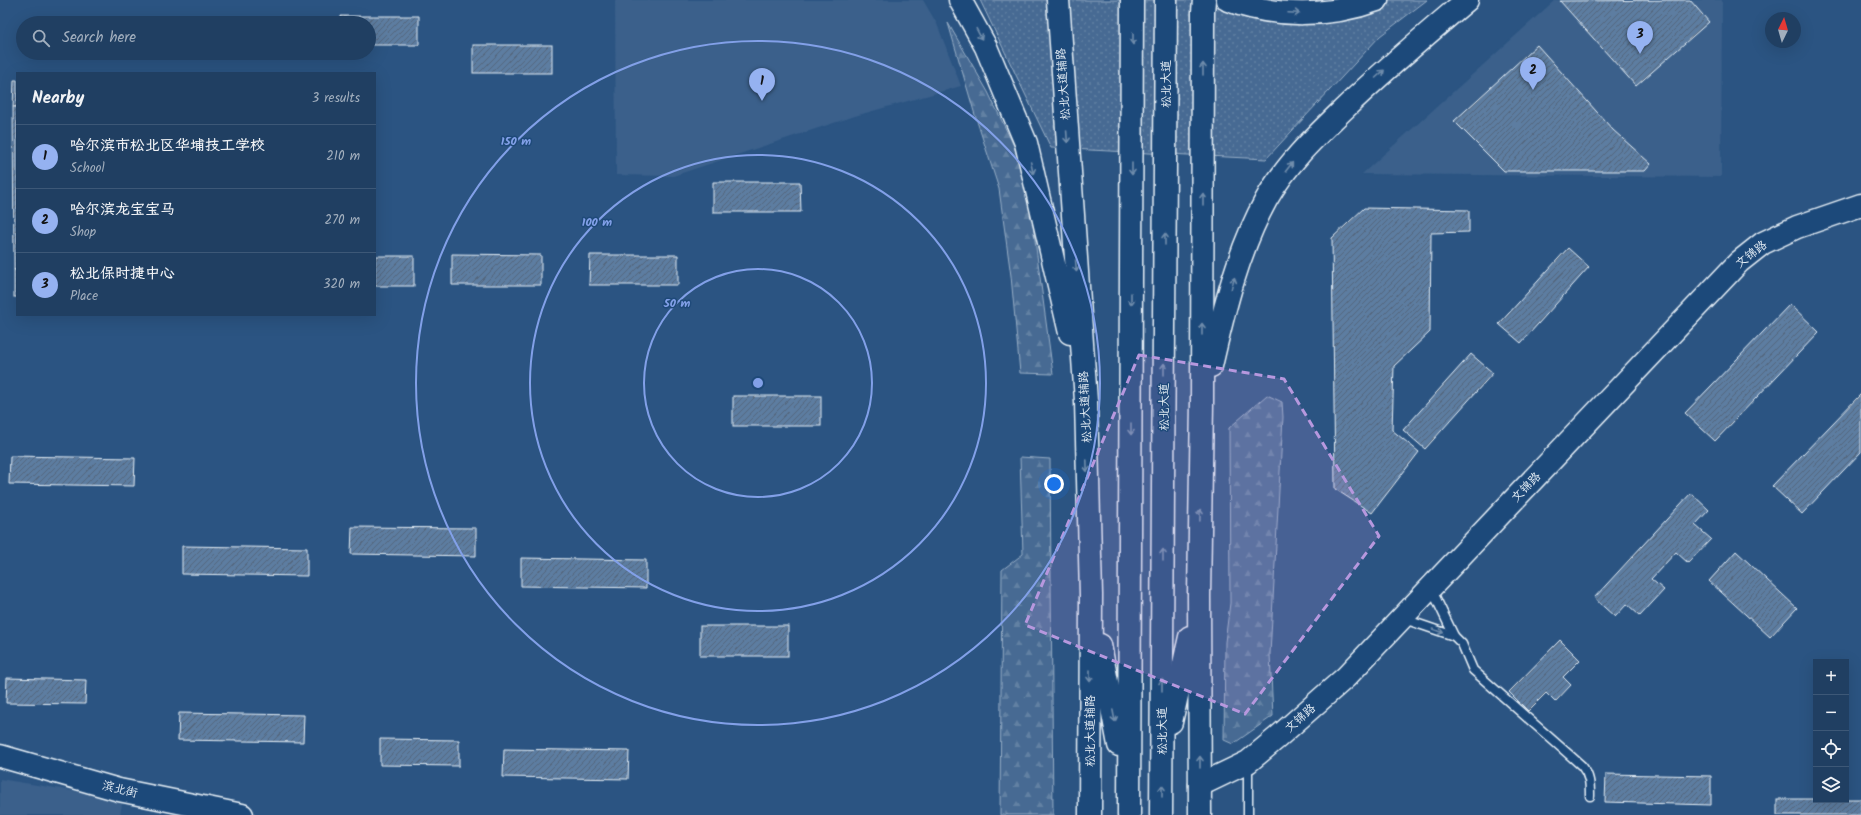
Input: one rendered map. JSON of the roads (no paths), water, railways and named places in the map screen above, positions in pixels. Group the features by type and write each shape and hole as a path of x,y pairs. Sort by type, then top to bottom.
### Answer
{"main road":[{"path":"960,0 986,47 1026,142 1086,401"},
{"name":"松北大道辅路","path":"1058,0 1086,401 1091,595 1090,815"},
{"path":"1129,805 1132,0"},
{"name":"松北大道","path":"1161,815 1166,0"},
{"path":"1228,0 1255,8 1300,13 1345,9 1377,0"},
{"path":"1202,402 1221,323 1236,271 1249,234 1267,198 1287,169 1310,140 1381,73 1467,0"},
{"path":"1200,815 1199,596 1202,402 1203,4"},
{"name":"文锦路","path":"1200,785 1248,762 1346,677 1739,262 1763,243 1797,228 1861,205"},
{"path":"1091,595 1129,805"},
{"path":"1162,766 1199,596"},
{"name":"滨北街","path":"0,756 119,790 242,815"}],"lane":[{"path":"1431,587 1454,636 1462,644 1473,670 1582,766 1588,774 1590,796"},
{"path":"1401,618 1454,636"},
{"path":"1248,762 1248,815"}],"place":[{"name":"松北保时捷中心","path":"1640,54"},
{"name":"哈尔滨龙宝宝马","path":"1533,90"},
{"name":"哈尔滨市松北区华埔技工学校","path":"762,101"}]}
